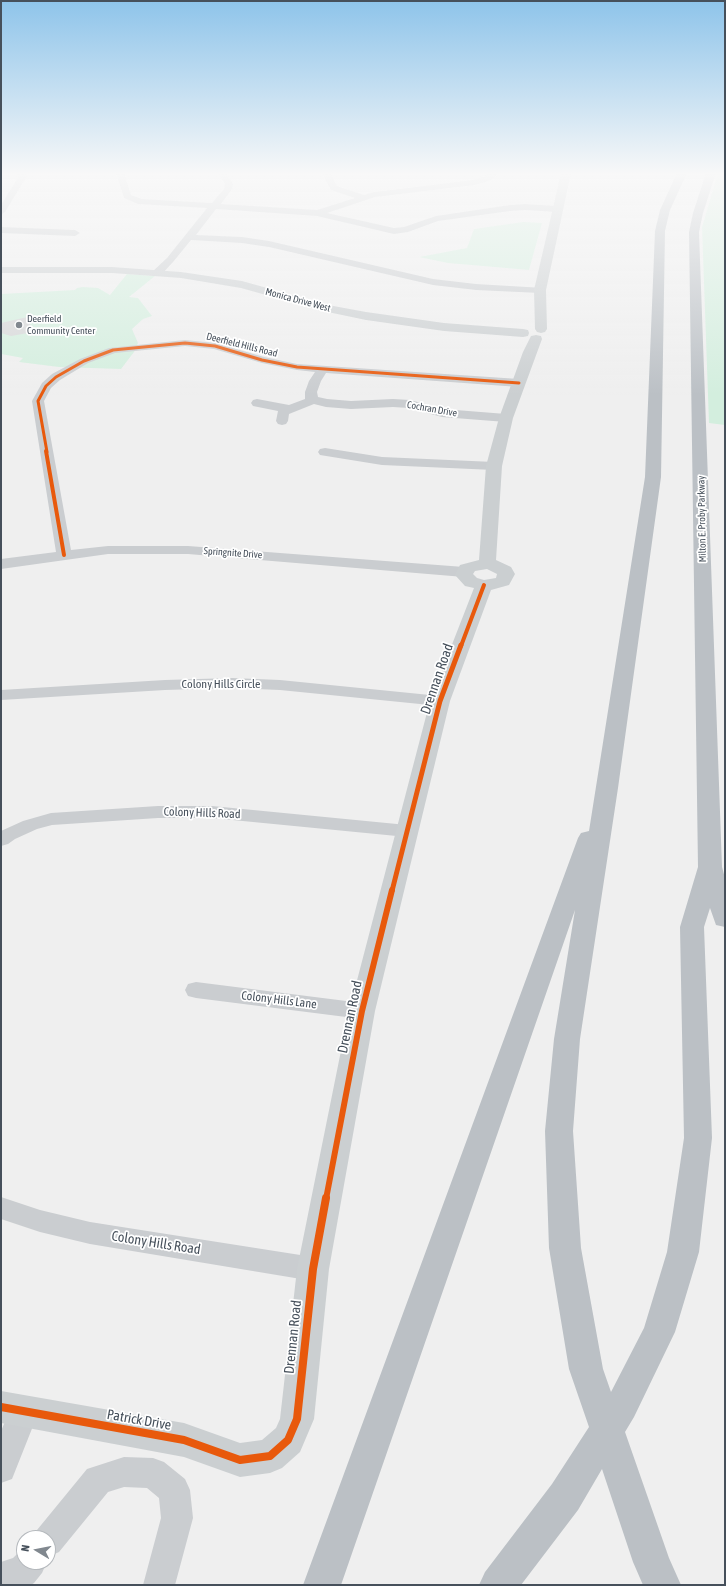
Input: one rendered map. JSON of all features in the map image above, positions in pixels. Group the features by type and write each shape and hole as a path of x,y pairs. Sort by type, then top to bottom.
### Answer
{"highway":[{"path":"660,247 653,477 607,788 566,1047 559,1131 565,1248 586,1369 652,1562 662,1585"},
{"name":"Milton E. Proby Parkway","path":"694,247 710,867"},
{"path":"322,1585 607,788"},
{"path":"710,867 725,918"},
{"path":"498,1585 565,1497 622,1405 659,1332 683,1252 698,1138 692,927 710,867"}],"street":[{"path":"157,273 181,247"},
{"path":"282,247 425,280 476,286 540,290"},
{"name":"Drennan Road","path":"270,1456 288,1440 297,1419 313,1269 362,1011 440,701 478,574 494,466 506,418 530,352 541,334 540,290 549,247"},
{"name":"Monica Drive West","path":"1,270 112,270 157,273 225,281 327,308 378,318 438,326 541,334"},
{"name":"Deerfield Hills Road","path":"64,555 38,401 46,386 84,361 114,350 169,343 205,344 281,364 323,369 519,383"},
{"path":"282,421 282,412 301,406 312,399 311,392 315,381 323,369"},
{"name":"Cochran Drive","path":"312,399 326,403 345,404 410,404 442,413 506,418"},
{"path":"257,403 289,409"},
{"path":"325,452 382,461 494,466"},
{"name":"Springnite Drive","path":"1,564 64,555 135,549 188,550 478,574"},
{"name":"Colony Hills Circle","path":"1,695 165,685 246,683 440,701"},
{"name":"Colony Hills Road","path":"1,840 8,835 30,825 51,819 158,812 212,812 407,832"},
{"name":"Colony Hills Lane","path":"196,990 362,1011"},
{"name":"Colony Hills Road","path":"1,1208 40,1221 90,1232 313,1269"},
{"path":"1,1468 13,1409"},
{"name":"Patrick Drive","path":"13,1409 184,1440 240,1460 270,1456"},
{"path":"56,1531 98,1480 124,1472 153,1473 174,1490 178,1518 159,1585"},
{"path":"1,1578 23,1572 25,1570"}],"green space":[{"path":"535,247 529,270 448,263 419,257 467,248"},
{"path":"703,247 725,247 725,425 709,423"},
{"path":"127,274 155,276 129,297 138,298 152,316 143,319 132,329 138,343 134,352 121,369 59,367 19,362 23,358 1,354 1,294 75,290 83,287 98,288 110,295"}],"building":[{"name":"Deerfield Community Center","path":"32,316 28,333 11,336 1,333 1,323"}],"cycle path":[{"path":"64,555 38,401 46,386 56,377 84,361 113,350 185,343 215,346 262,360 297,367 519,383"},
{"path":"1,1407 184,1440 240,1460 270,1456 288,1440 297,1419 313,1269 362,1011 440,701 484,585"}],"place":[{"name":"Deerfield Community Center","path":"19,325"}]}
